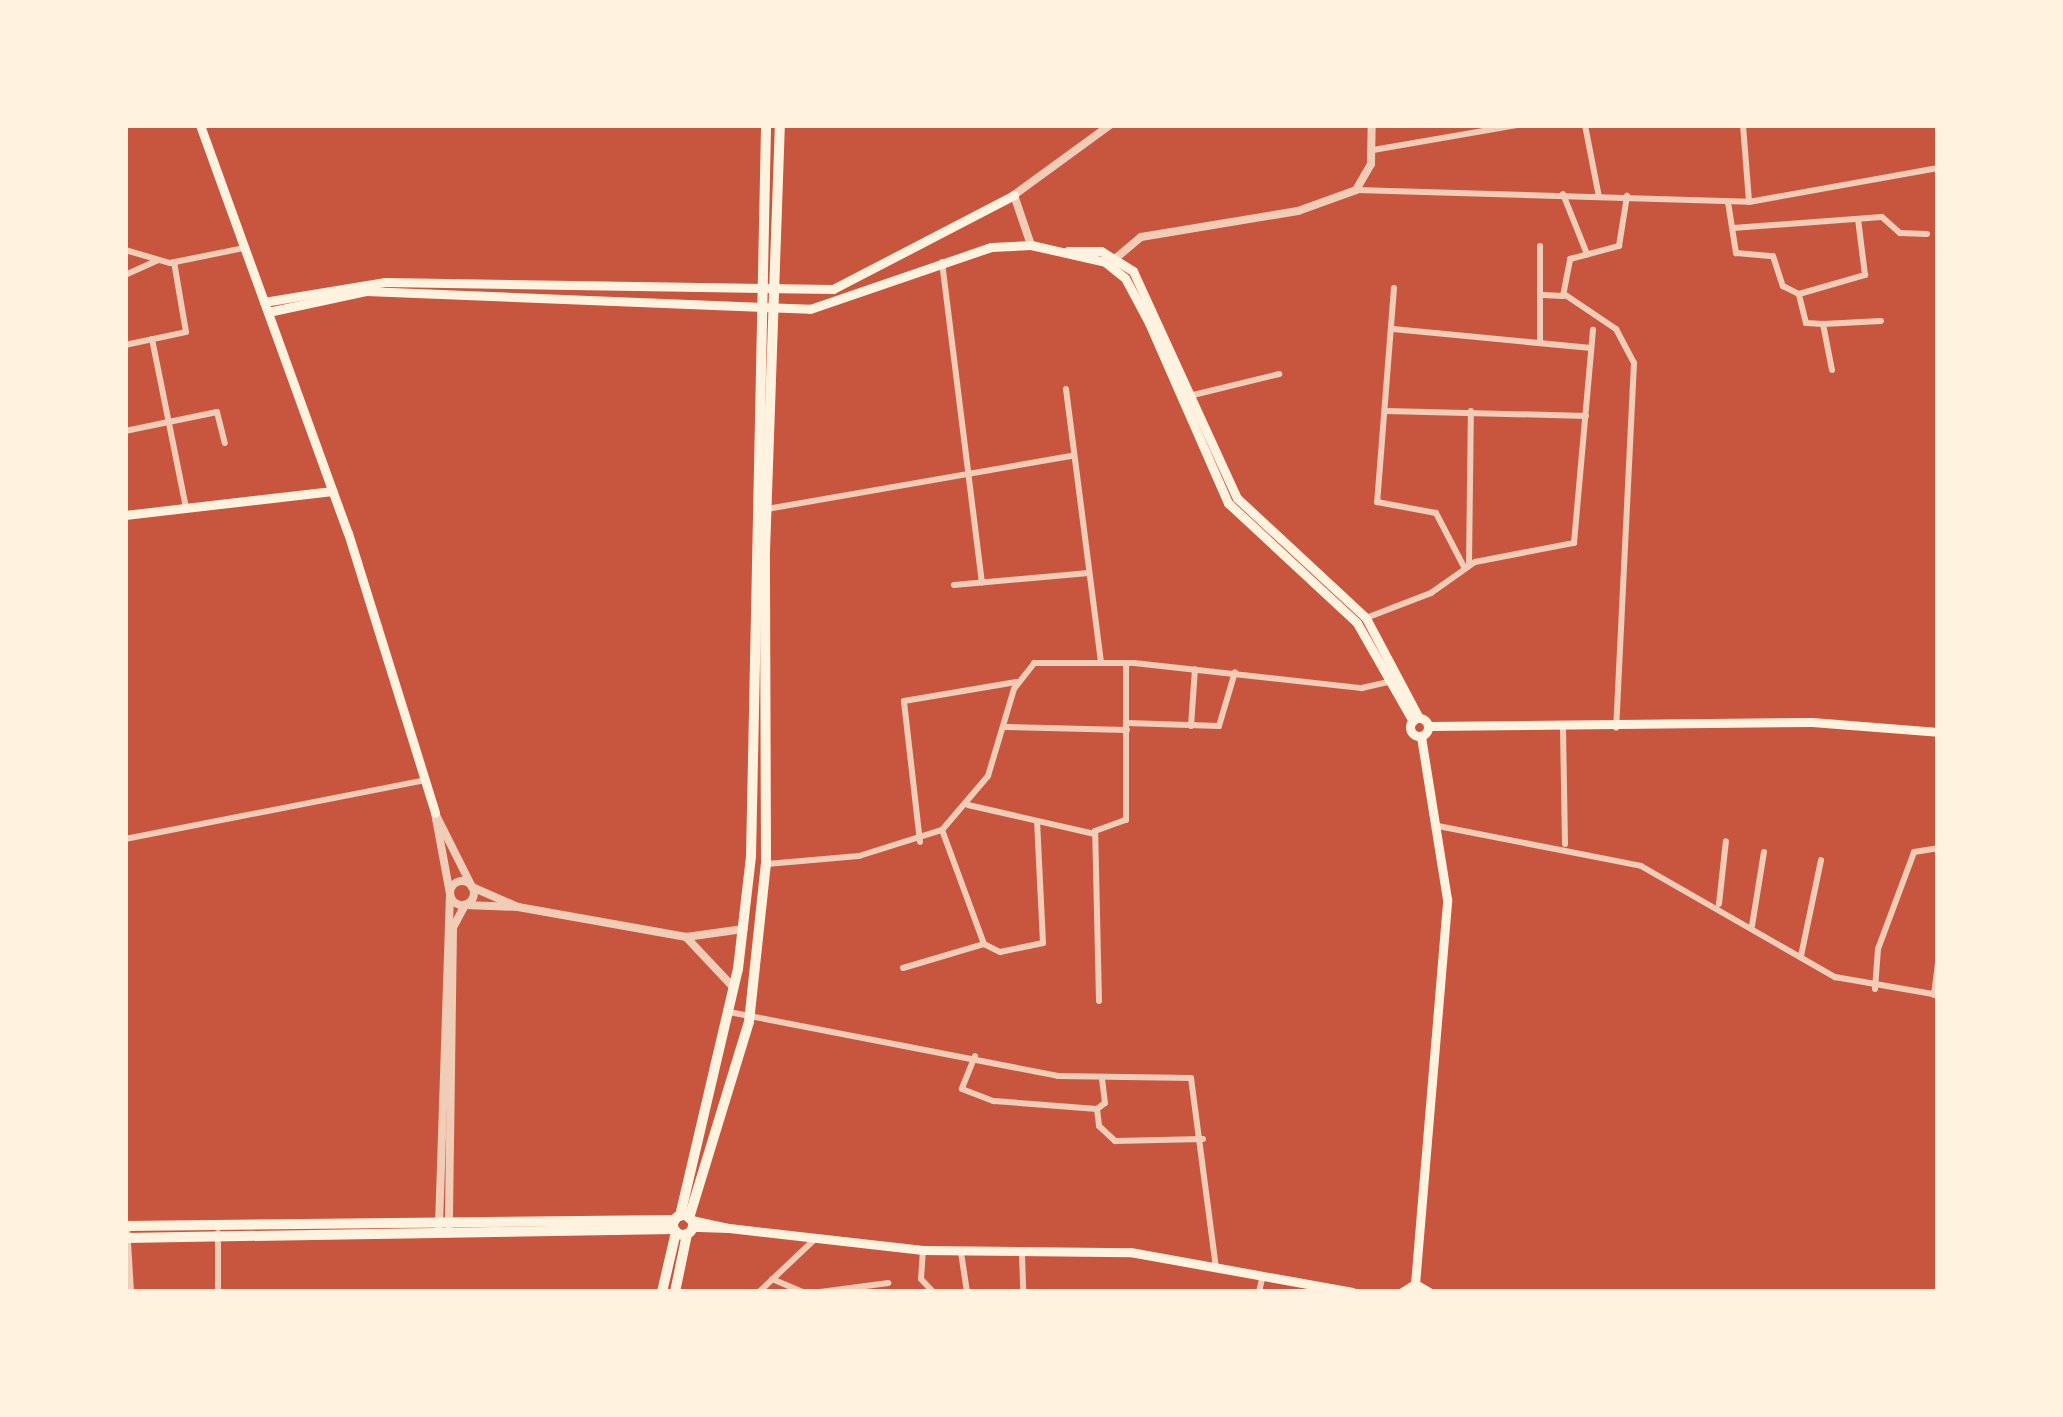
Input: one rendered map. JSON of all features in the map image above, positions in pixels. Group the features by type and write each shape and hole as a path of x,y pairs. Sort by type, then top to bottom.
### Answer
{"main road":[{"path":"200,125 333,491 435,813"},
{"path":"675,1292 683,1224 744,929 752,521 766,125"},
{"path":"662,1292 749,1022 766,864 766,515 780,125"},
{"path":"266,307 385,282 760,294 851,284 1014,195"},
{"path":"266,307 366,291 774,308 859,298 942,262 1031,245 1108,264 1141,308 1228,503 1357,623 1420,722 1438,826 1445,961 1416,1284"},
{"path":"1046,251 1118,256 1133,271 1182,398 1236,498 1366,618 1395,680"},
{"path":"125,515 333,491"},
{"path":"752,521 766,515"},
{"path":"749,698 764,697"},
{"path":"1420,722 1564,729 1812,722 1938,732"},
{"path":"1420,722 1421,736"},
{"path":"125,1226 218,1222 444,1227"},
{"path":"126,1238 444,1227 683,1224 923,1250 1022,1255 1130,1252 1352,1292"},
{"path":"1402,1292 1416,1284"},
{"path":"1416,1284 1429,1292"}],"street":[{"path":"1031,245 1014,195 1110,125"},
{"path":"1356,190 1373,150 1372,125"},
{"path":"1462,125 1462,135"},
{"path":"1373,150 1516,125"},
{"path":"1585,125 1598,196"},
{"path":"1743,125 1749,202"},
{"path":"1108,264 1141,237 1298,211 1356,190 1749,202 1938,168"},
{"path":"1563,194 1588,254"},
{"path":"1564,294 1569,261 1619,246 1618,211 1627,196"},
{"path":"1728,202 1736,253 1773,256 1786,290 1799,294 1865,275 1858,220"},
{"path":"1732,228 1882,217 1900,233 1927,234"},
{"path":"1540,246 1540,342"},
{"path":"125,250 174,262 245,247"},
{"path":"125,275 158,260"},
{"path":"125,345 187,328 174,262"},
{"path":"942,262 982,583"},
{"path":"1394,288 1377,502 1436,512 1467,566"},
{"path":"1543,295 1564,294 1616,329 1634,362 1616,728"},
{"path":"1799,294 1806,324 1882,321"},
{"path":"1824,324 1832,370"},
{"path":"1393,329 1591,348"},
{"path":"1366,618 1431,593 1467,566 1574,543 1593,330"},
{"path":"152,339 186,508"},
{"path":"1182,398 1279,374"},
{"path":"1066,390 1101,663"},
{"path":"1386,411 1586,416"},
{"path":"1467,566 1471,411"},
{"path":"125,432 217,412 225,444"},
{"path":"766,515 971,471 1072,456"},
{"path":"954,585 1088,574"},
{"path":"766,864 920,842 942,830 968,805 1005,727 1017,682 1034,663 1196,668 1362,688 1395,680"},
{"path":"968,805 1095,834 1126,820 1126,663"},
{"path":"1191,726 1196,668"},
{"path":"1005,727 1219,726 1235,672"},
{"path":"920,842 904,701 1017,682"},
{"path":"1564,729 1565,844"},
{"path":"125,839 424,780"},
{"path":"435,813 472,886 453,928 444,1227"},
{"path":"435,813 450,894 444,1227"},
{"path":"903,968 984,944 1000,952 1043,943 1038,822"},
{"path":"1438,826 1565,844 1666,876 1802,956 1875,989 1936,995 1938,963"},
{"path":"942,830 984,944"},
{"path":"1095,834 1099,1001"},
{"path":"1719,905 1726,841"},
{"path":"1875,989 1878,949 1914,852 1938,848"},
{"path":"1752,926 1764,852"},
{"path":"1802,956 1821,860"},
{"path":"450,894 458,882 518,907"},
{"path":"450,894 465,905 518,907 686,937 744,929"},
{"path":"686,937 734,988"},
{"path":"729,1012 749,1022 850,1030 1102,1080 1191,1078 1203,1139 1216,1268"},
{"path":"975,1056 962,1089 975,1098 1097,1108 1105,1103 1102,1080"},
{"path":"1097,1108 1099,1126 1116,1141 1203,1139"},
{"path":"218,1222 218,1292"},
{"path":"125,1226 130,1292"},
{"path":"759,1292 814,1240"},
{"path":"923,1250 921,1278 933,1292"},
{"path":"962,1252 966,1292"},
{"path":"1022,1255 1023,1292"},
{"path":"772,1278 803,1292"},
{"path":"1259,1292 1262,1278"},
{"path":"820,1292 888,1282"}]}
